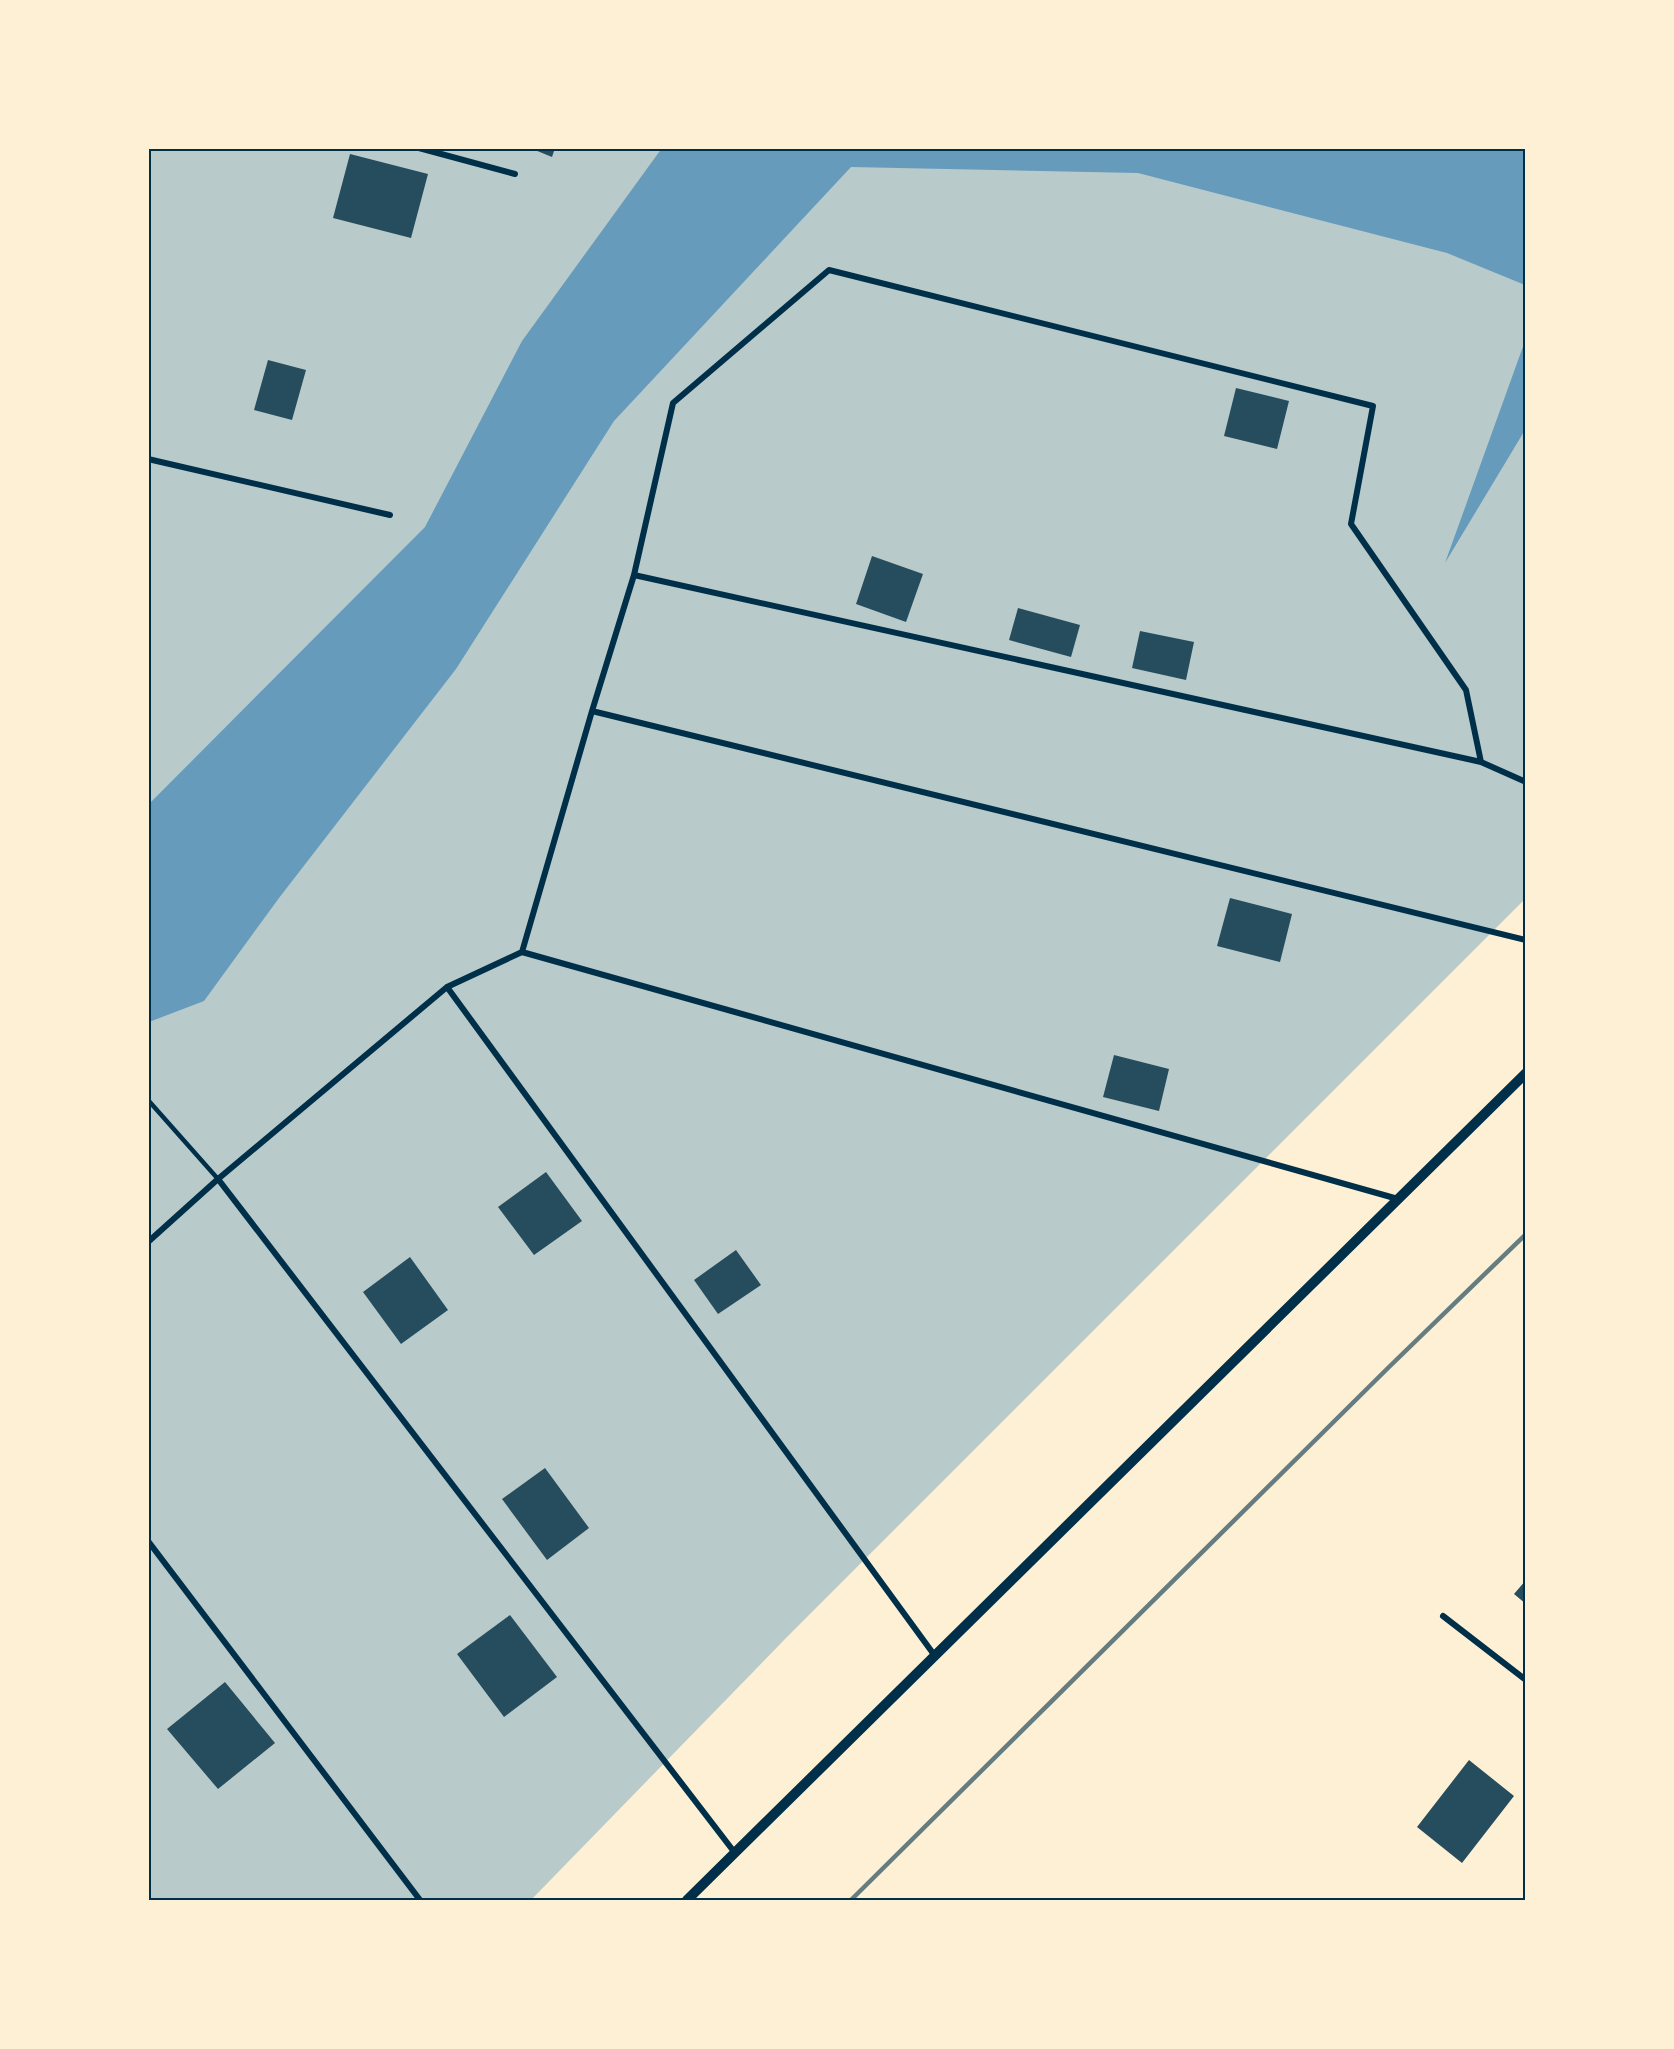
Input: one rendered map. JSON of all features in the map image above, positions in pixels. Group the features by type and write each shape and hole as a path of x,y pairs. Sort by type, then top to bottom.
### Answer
{"street":[{"path":"420,148 515,174"},
{"path":"522,952 634,575 673,403 829,270 1373,406 1351,524 1466,690 1481,762"},
{"path":"148,459 390,515"},
{"path":"634,575 1481,762 1526,782"},
{"path":"592,711 1526,940"},
{"path":"148,1242 218,1179 447,987 522,952 1398,1199"},
{"path":"447,987 935,1656"},
{"path":"687,1900 1526,1073"},
{"path":"218,1179 735,1853"},
{"path":"148,1541 420,1900"},
{"path":"1443,1616 1526,1680"}],"lane":[{"path":"148,1100 218,1179"}],"shaded area":[{"path":"149,149 1500,149 1526,172 1525,899 787,1637 531,1900 149,1900"}],"water":[{"path":"662,148 1525,149 1525,285 1447,253 1138,173 851,167 614,421 456,669 279,898 204,1001 149,1022 149,804 425,527 522,341"},
{"path":"1525,341 1525,430 1445,563"}],"building":[{"path":"530,148 555,148 552,157"},
{"path":"350,154 428,174 411,238 333,218"},
{"path":"268,360 306,370 292,420 254,410"},
{"path":"1236,388 1289,401 1277,449 1224,436"},
{"path":"872,556 923,574 906,622 856,604"},
{"path":"1018,608 1080,625 1071,657 1009,640"},
{"path":"1140,631 1194,642 1186,680 1132,668"},
{"path":"1230,898 1292,914 1280,962 1217,946"},
{"path":"1114,1055 1169,1069 1159,1111 1103,1097"},
{"path":"546,1172 582,1221 534,1255 498,1207"},
{"path":"736,1250 761,1285 718,1314 694,1280"},
{"path":"410,1257 448,1310 401,1344 363,1292"},
{"path":"545,1468 589,1528 547,1560 502,1499"},
{"path":"1526,1580 1526,1604 1514,1594"},
{"path":"510,1615 557,1677 504,1717 457,1654"},
{"path":"225,1682 275,1743 218,1789 167,1729"},
{"path":"1469,1760 1514,1796 1462,1863 1417,1827"}],"railway":[{"path":"851,1900 1526,1234"}]}
